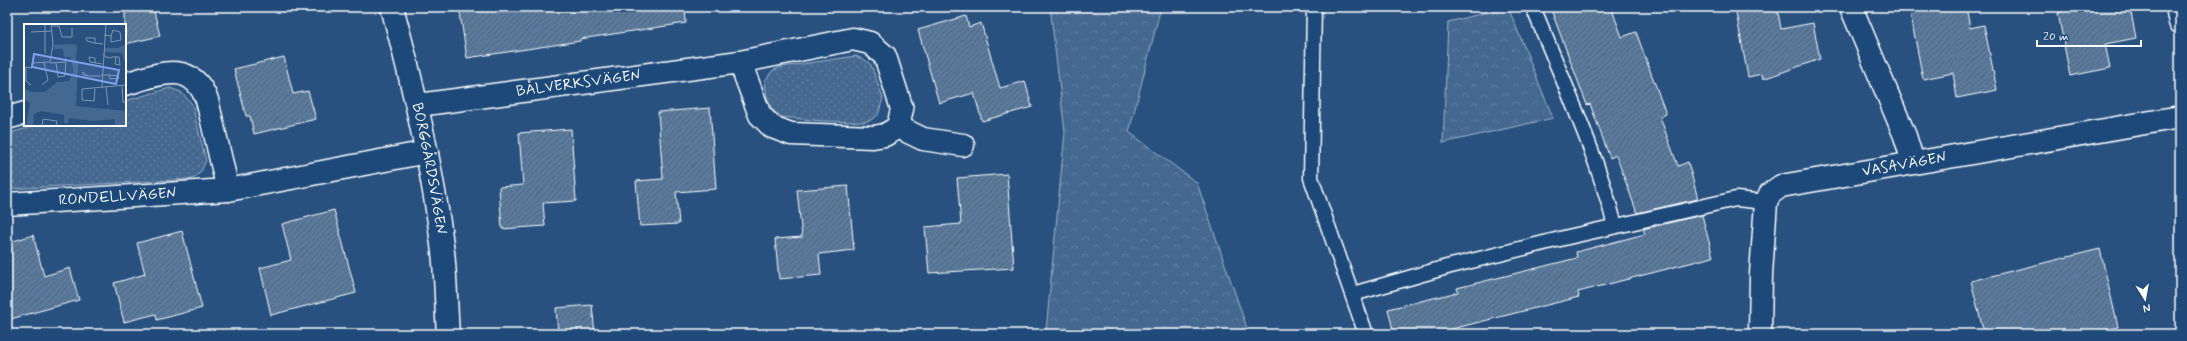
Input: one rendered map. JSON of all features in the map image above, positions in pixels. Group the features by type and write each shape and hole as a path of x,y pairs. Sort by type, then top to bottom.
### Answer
{"street":[{"name":"BORGGÅRDSVÄGEN","path":"392,7 418,105 427,152 443,252 448,334"},
{"path":"1850,7 1905,136 1913,162"},
{"path":"2177,7 2180,22"},
{"name":"BÅLVERKSVÄGEN","path":"418,105 740,62 853,40 870,43 885,56 902,109 898,127"},
{"path":"740,62 760,115 772,127 792,134 873,137 885,135 898,127 923,139 963,145"},
{"path":"126,84 165,73 178,72 202,86 207,100 228,190"},
{"path":"7,118 24,113"},
{"name":"VASAVÄGEN","path":"1766,202 1770,194 1781,186 2180,117"},
{"name":"RONDELLVÄGEN","path":"7,204 228,190 427,152"},
{"path":"1760,334 1762,260 1766,202"}],"lane":[{"path":"1314,7 1311,178 1366,334"},
{"path":"1533,7 1609,202 1615,226"},
{"path":"1353,294 1447,266 1736,199 1766,202"}],"green space":[{"path":"1050,7 1161,7 1129,132 1197,183 1249,334 1063,334 1046,331 1065,132"},
{"path":"1508,7 1553,118 1443,143 1448,22"},
{"path":"856,56 865,60 871,65 883,98 878,115 871,120 863,122 823,121 782,117 772,110 767,97 765,81 772,71 782,67"},
{"path":"170,88 181,92 192,104 206,161 200,173 193,179 7,189 7,134 35,126 126,126 126,101"}],"building":[{"path":"125,7 153,7 160,36 126,44"},
{"path":"459,7 685,7 686,23 467,58"},
{"path":"1550,7 1611,7 1622,37 1636,32 1666,114 1660,117 1678,166 1688,162 1698,199 1637,213 1616,155 1610,158 1590,104 1587,105"},
{"path":"1735,7 1777,7 1781,29 1813,23 1820,59 1763,79 1762,74 1748,77"},
{"path":"1909,7 1966,7 1970,28 1984,25 1997,90 1957,98 1953,73 1923,79"},
{"path":"2061,7 2130,7 2136,38 2105,44 2110,68 2070,76 2058,13 2062,12"},
{"path":"966,16 969,27 981,23 1000,88 1025,81 1032,107 982,121 974,93 939,103 918,30"},
{"path":"284,57 293,94 308,91 316,119 254,134 250,116 246,116 234,69"},
{"path":"710,108 716,189 676,192 679,224 640,226 636,181 663,179 658,112"},
{"path":"571,129 576,201 543,203 545,226 502,229 499,187 523,185 519,133"},
{"path":"1007,174 1014,268 929,273 925,227 961,224 957,178"},
{"path":"848,186 854,250 819,254 821,275 779,279 775,239 802,237 797,190"},
{"path":"334,210 356,293 271,315 260,268 291,260 282,224"},
{"path":"1702,215 1713,257 1578,292 1579,297 1432,334 1394,334 1388,309 1458,292 1457,288 1577,258 1576,252 1645,234 1643,229"},
{"path":"182,231 202,308 157,320 156,314 124,322 114,283 145,274 137,243"},
{"path":"33,235 44,276 70,268 79,300 7,320 7,243"},
{"path":"2100,249 2118,327 2090,334 1984,334 1971,281"},
{"path":"592,305 595,334 558,334 556,308"}]}
